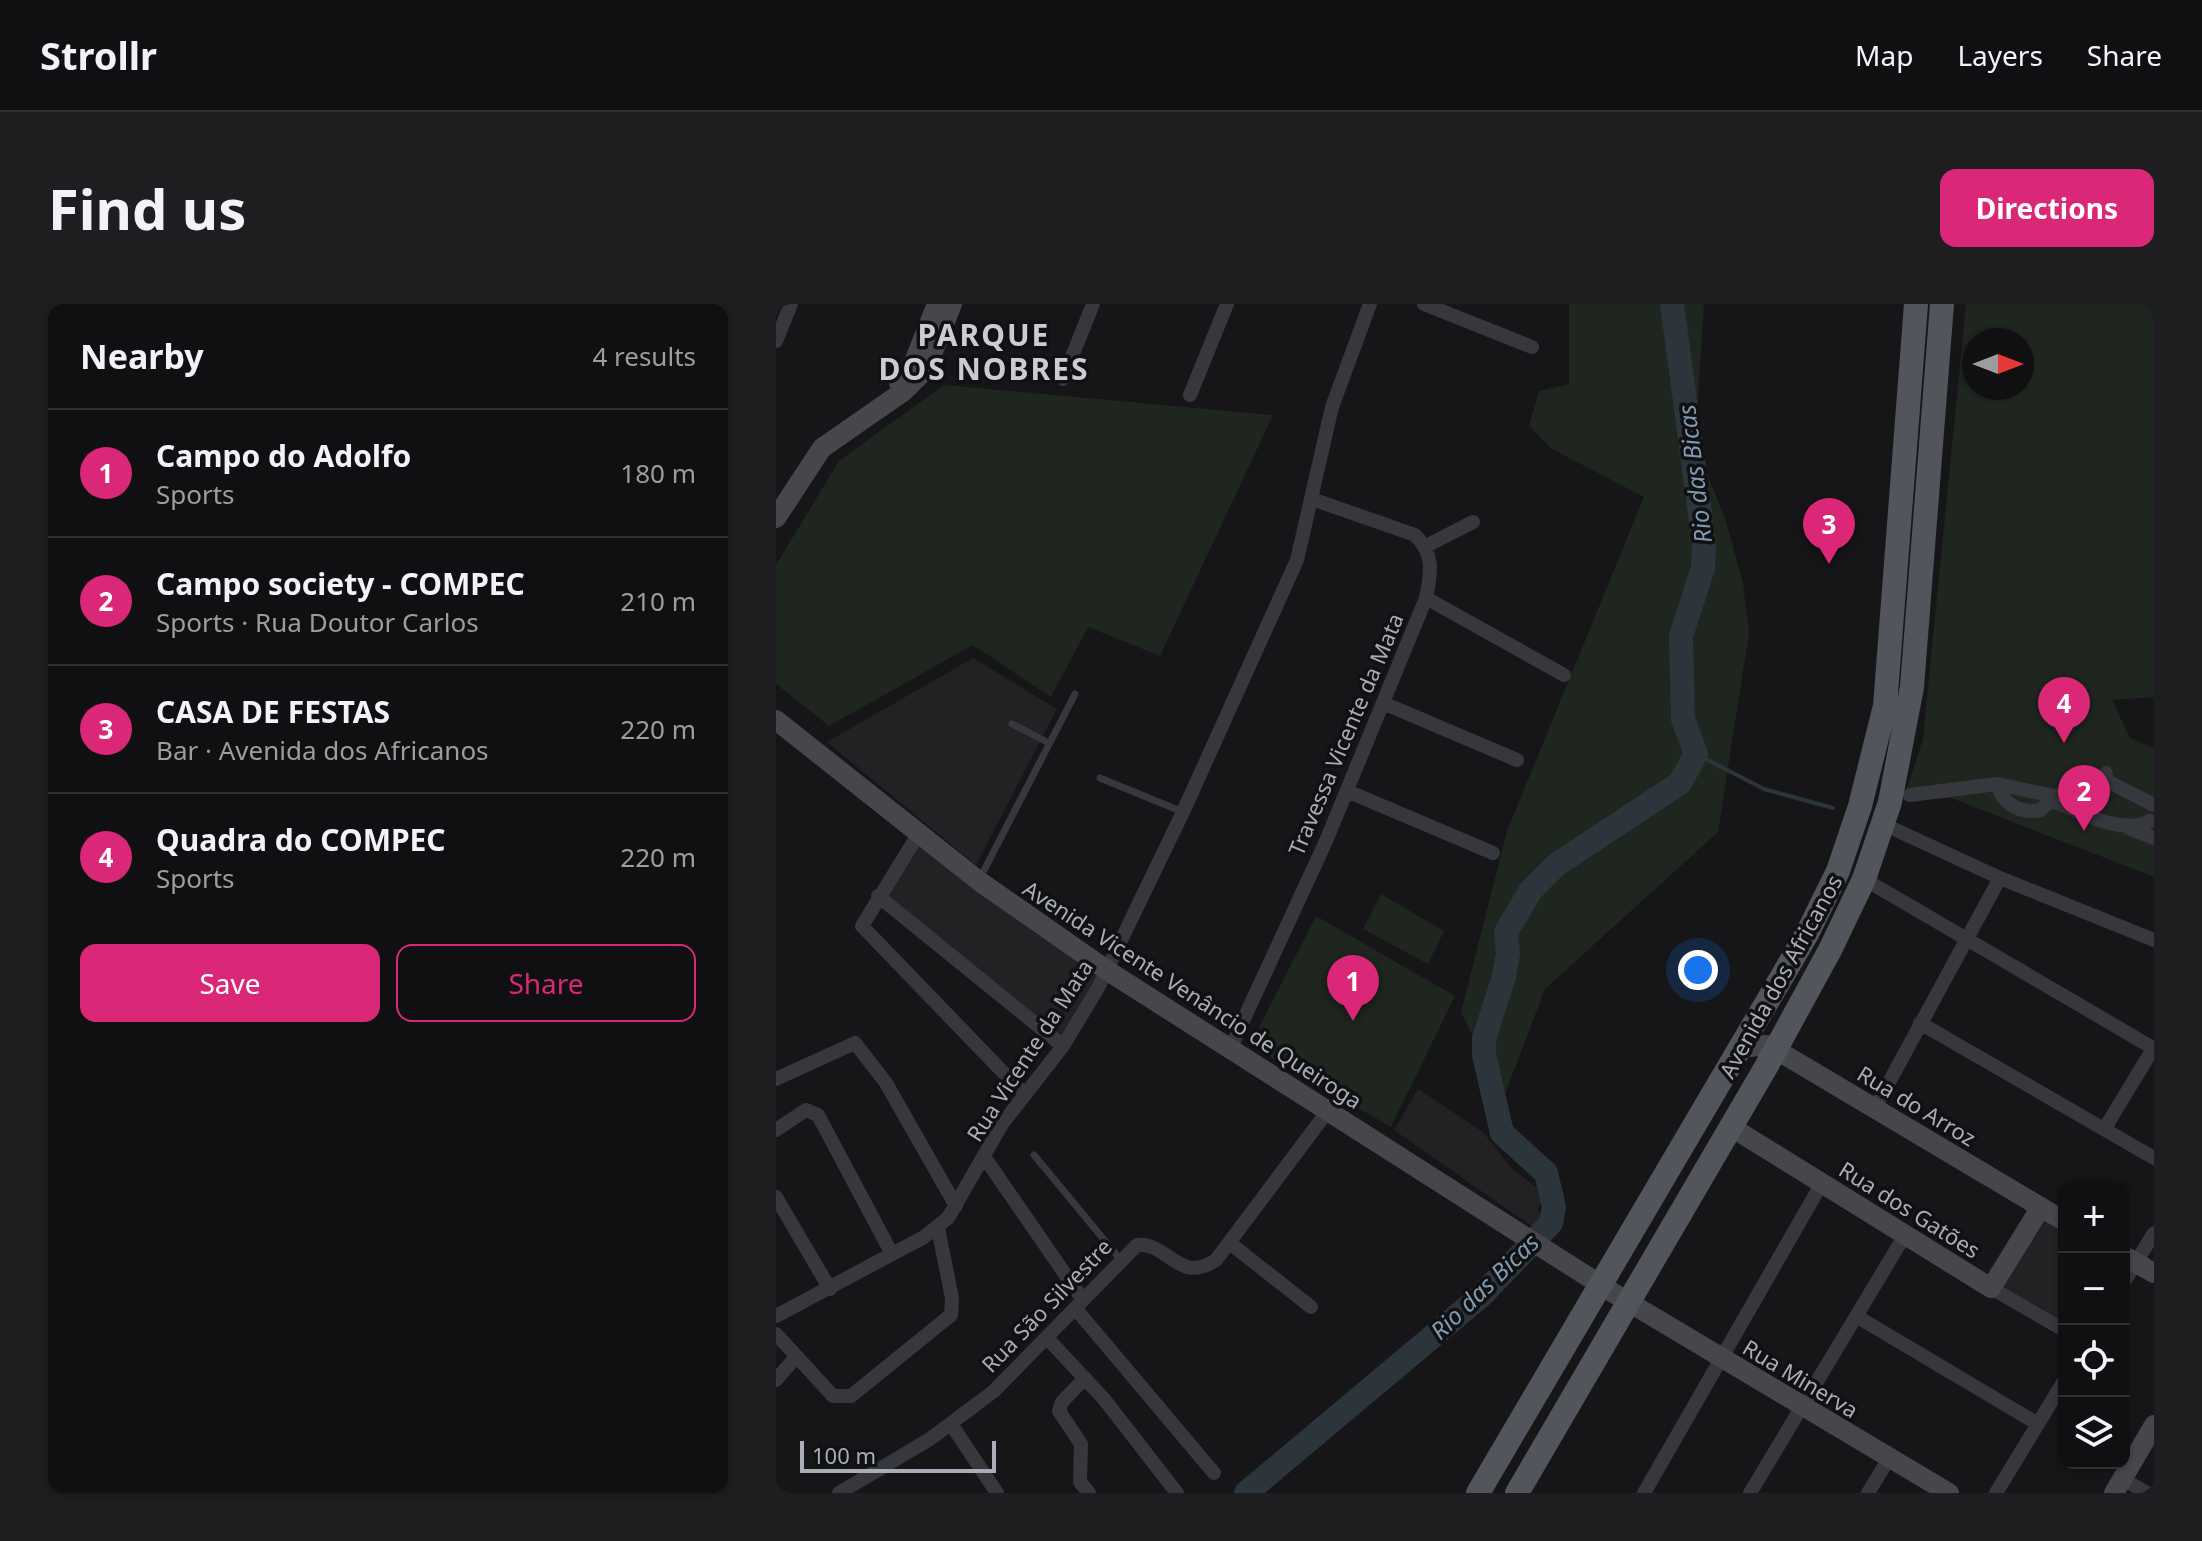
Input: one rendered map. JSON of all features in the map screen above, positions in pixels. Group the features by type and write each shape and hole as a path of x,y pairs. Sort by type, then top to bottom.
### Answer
{"main road":[{"name":"Avenida dos Africanos","path":"1478,1493 1742,1048 1807,934 1838,871 1875,756 1886,693 1916,304"},
{"name":"Avenida dos Africanos","path":"1517,1493 1731,1127 1864,879 1883,824 1905,739 1912,687 1942,304"},
{"path":"1601,1285 1655,1261"}],"street":[{"path":"776,341 791,304"},
{"path":"868,413 909,371 937,304"},
{"path":"776,518 822,448 868,413 904,391 926,369 952,304"},
{"path":"1063,379 1093,304"},
{"path":"1190,395 1227,304"},
{"name":"Rua Vicente da Mata","path":"776,1316 938,1228 956,1206 1002,1124 1063,1046 1108,971 1297,560 1332,407 1370,304"},
{"path":"1424,304 1532,347"},
{"path":"1312,499 1400,528 1426,546 1473,522"},
{"name":"Travessa Vicente da Mata","path":"1230,1049 1347,791 1426,598 1432,562 1426,546"},
{"path":"1426,598 1564,675"},
{"path":"1383,703 1517,760"},
{"name":"Avenida Vicente Venâncio de Queiroga","path":"776,720 979,881 1108,971 1601,1285"},
{"path":"1910,795 1997,784 2115,823 2138,826 2153,821 2106,777 2093,790 2046,798"},
{"path":"1347,791 1493,853"},
{"path":"1883,824 2000,878 2154,940"},
{"path":"919,833 862,924 1025,1095"},
{"path":"1875,1108 2000,878"},
{"path":"1864,879 2154,1047 2105,1128"},
{"path":"878,896 1063,1046"},
{"path":"1920,1023 2154,1158"},
{"path":"776,1079 855,1043 886,1083 956,1206"},
{"name":"Rua do Arroz","path":"1742,1048 1766,1045 1775,1049 2058,1217"},
{"path":"776,1130 800,1113 810,1111 818,1115 892,1254"},
{"name":"Rua São Silvestre","path":"839,1493 951,1424 994,1391 1120,1259 1142,1244 1197,1270 1216,1260 1327,1112"},
{"name":"Rua dos Gatões","path":"1731,1127 2058,1327"},
{"path":"985,1158 1079,1304 1214,1473"},
{"path":"1644,1493 1822,1183"},
{"path":"776,1197 830,1289"},
{"path":"1991,1288 2041,1207"},
{"path":"776,1334 833,1396 846,1397 951,1315 952,1298 938,1228"},
{"path":"2138,1264 2154,1233"},
{"path":"1750,1493 1905,1235"},
{"path":"1231,1244 1311,1307"},
{"name":"Rua Minerva","path":"1601,1285 1949,1493"},
{"path":"1856,1316 2038,1424"},
{"path":"1047,1338 1085,1378 1177,1493"},
{"path":"776,1380 796,1357"},
{"path":"1085,1378 1062,1402 1059,1411 1081,1444 1080,1482 1089,1493"},
{"path":"1996,1493 2058,1391"},
{"path":"951,1424 997,1493"},
{"path":"2147,1493 2119,1486 2154,1425"},
{"path":"1868,1493 1889,1458"}],"lane":[{"path":"979,881 1075,694"},
{"path":"1012,724 1049,743"},
{"path":"1100,778 1183,812"},
{"path":"1034,1155 1120,1259"}],"shaded area":[{"path":"1569,304 1704,304 1695,445 1725,518 1743,583 1749,633 1718,832 1545,989 1503,1099 1461,1012 1507,831 1644,497 1552,449 1529,426 1539,391 1569,384"},
{"path":"1966,304 2154,304 2154,697 2112,700 2130,738 2154,748 2154,877 1951,798 1903,800 1923,739 1962,344 1962,400 2034,400 2034,328 1964,328"},
{"path":"944,385 1273,415 1160,656 1088,627 1051,697 973,645 829,726 776,684 776,565 839,461"},
{"path":"973,658 1057,709 976,865 827,742"},
{"path":"919,833 1108,971 1063,1046 878,896"},
{"path":"1381,894 1444,931 1428,964 1363,929"},
{"path":"1316,916 1455,996 1391,1127 1250,1045"},
{"path":"1418,1089 1483,1132 1511,1168 1541,1191 1544,1199 1537,1209 1543,1217 1537,1230 1394,1130"},
{"path":"2041,1207 2058,1217 2058,1327 1991,1288"}],"waterway":[{"name":"Rio das Bicas","path":"1246,1493 1482,1295 1551,1223 1554,1207 1546,1173 1502,1133 1484,1055 1484,1039 1504,976 1508,954 1506,932 1531,890 1556,865 1680,783 1696,754 1683,719 1681,636 1703,568 1704,543 1672,304"},
{"path":"1696,754 1764,789 1833,808"}],"place":[{"name":"CASA DE FESTAS","path":"1829,564"},
{"name":"Quadra do COMPEC","path":"2064,743"},
{"name":"Campo society - COMPEC","path":"2084,831"},
{"name":"Campo do Adolfo","path":"1353,1021"}],"district":[{"name":"PARQUE DOS NOBRES","path":"984,351"}]}
